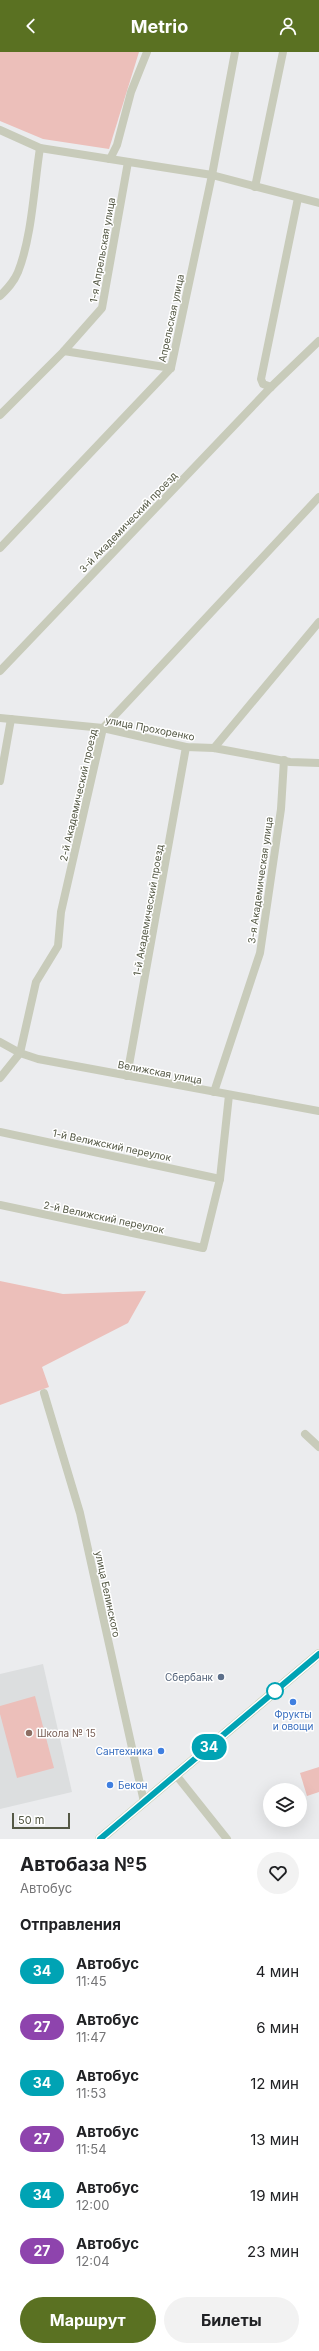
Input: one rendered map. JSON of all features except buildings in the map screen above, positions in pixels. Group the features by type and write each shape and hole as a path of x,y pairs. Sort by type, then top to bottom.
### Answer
{"main road":[{"path":"100,1839 319,1654"}],"street":[{"path":"110,159 117,145 131,92 147,52"},
{"name":"Апрельская улица","path":"0,548 171,368 212,176 235,52"},
{"path":"255,187 283,52"},
{"path":"0,130 40,148 212,176 319,203"},
{"path":"0,296 10,286 18,272 23,253 40,148"},
{"name":"1-я Апрельская улица","path":"0,415 64,351 102,308 128,162"},
{"path":"271,387 263,384 261,379 298,198"},
{"name":"3-й Академический проезд","path":"0,671 271,387 319,341"},
{"path":"64,351 171,368"},
{"name":"2-й Академический проезд","path":"20,1053 36,982 58,946 61,912 102,728 319,497"},
{"path":"214,748 319,622"},
{"name":"улица Прохоренко","path":"0,718 102,728 186,747 214,748 284,760 319,763"},
{"path":"0,781 11,719"},
{"name":"1-й Академический проезд","path":"127,1076 186,747"},
{"name":"3-я Академическая улица","path":"214,1092 260,953 280,809 284,760"},
{"name":"Велижская улица","path":"0,1042 20,1053 38,1059 319,1111"},
{"path":"0,1078 20,1053"},
{"path":"220,1179 230,1095"},
{"name":"1-й Велижский переулок","path":"0,1132 220,1179"},
{"name":"2-й Велижский переулок","path":"0,1205 203,1248 220,1179"},
{"name":"улица Белинского","path":"44,1393 80,1513 144,1802"},
{"path":"305,1434 319,1448"},
{"path":"176,1775 227,1839"}],"shaded area":[{"path":"0,52 139,52 109,149 43,139 0,121"},
{"path":"0,1281 63,1294 146,1291 128,1323 42,1367 49,1387 0,1405"},
{"name":"Школа № 15","path":"43,1664 72,1792 0,1809 0,1674"},
{"path":"35,1696 54,1768 17,1778 0,1714 0,1706"},
{"path":"319,1767 319,1792 307,1796 307,1783 303,1783 300,1773"}],"bus line":[{"name":"34","path":"100,1839 319,1654"}],"place":[{"name":"Сбербанк","path":"221,1677"},
{"name":"Фрукты и овощи","path":"293,1702"},
{"name":"Школа № 15","path":"29,1733"},
{"name":"Сантехника","path":"161,1751"},
{"name":"Бекон","path":"110,1785"}]}
